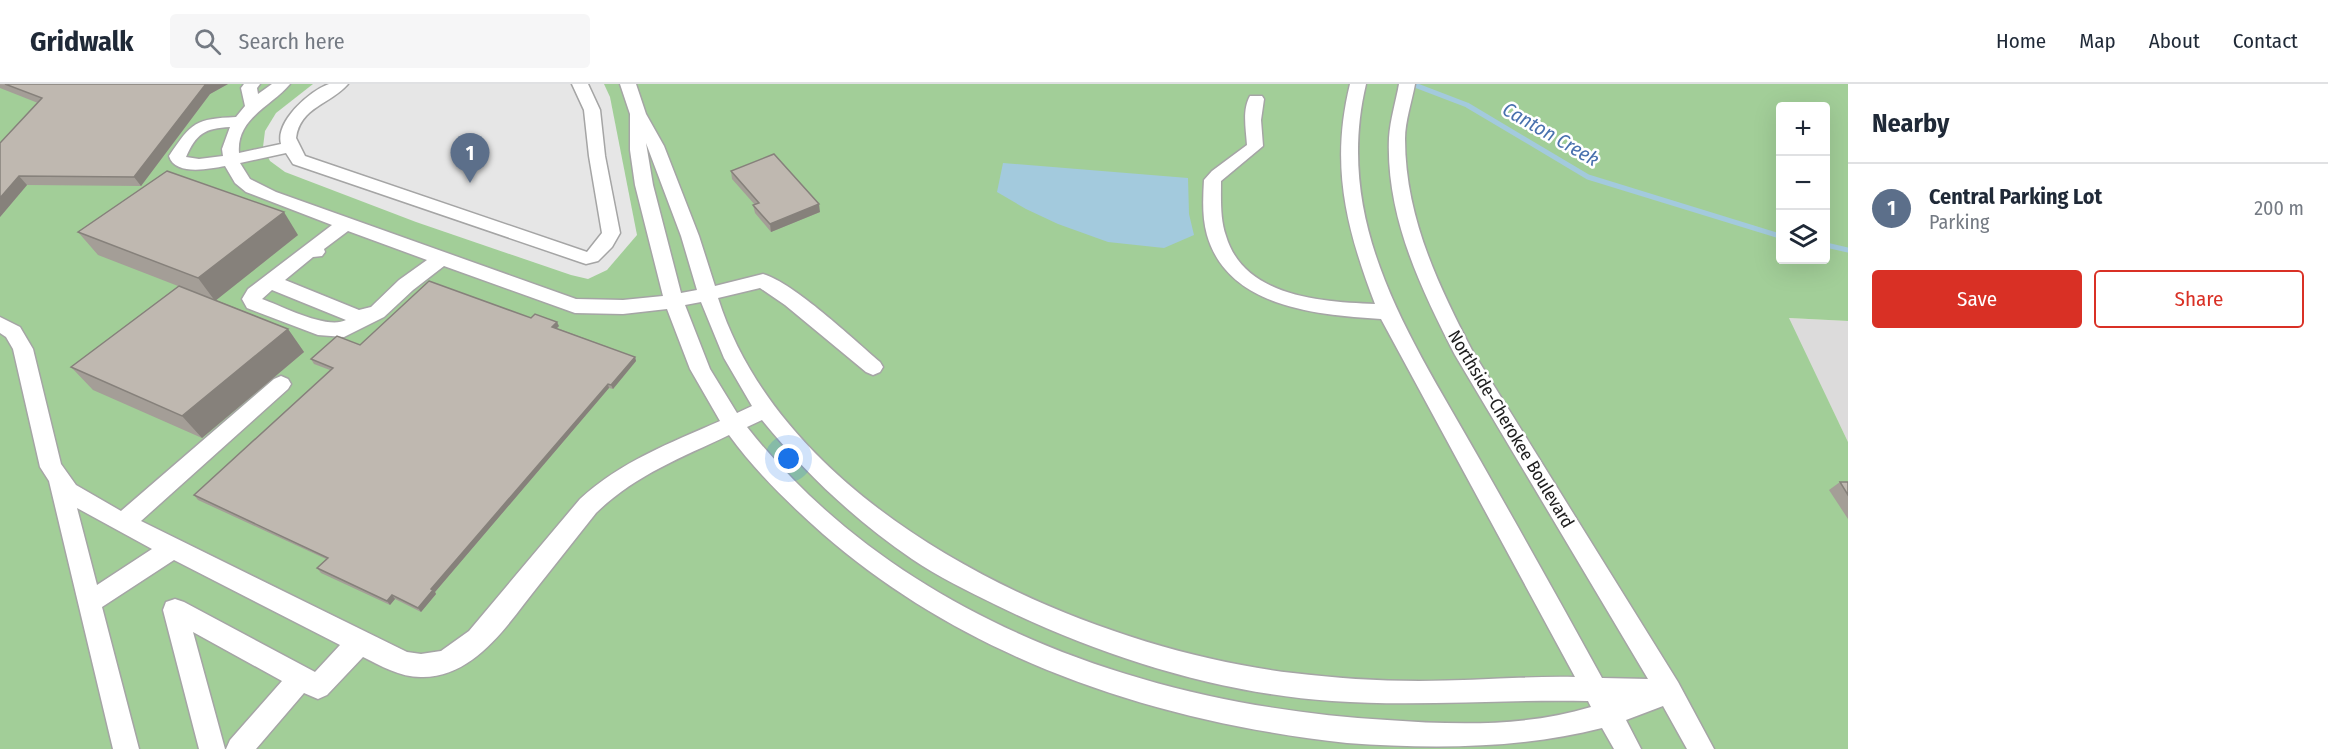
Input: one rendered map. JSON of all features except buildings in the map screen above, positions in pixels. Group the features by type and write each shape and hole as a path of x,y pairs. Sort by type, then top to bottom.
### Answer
{"street":[{"path":"252,84 249,88 253,107"},
{"path":"282,84 253,107 234,134 231,159 238,177 252,188 345,224 575,306 609,308 674,301 763,281 792,300 873,367"},
{"path":"340,84 323,94 296,118 290,127 288,137 299,160 580,258 592,257 606,243 611,233 597,156 592,110 581,86 602,84"},
{"path":"628,84 638,114 656,146 693,245 706,282 706,294 734,358 765,409 797,448 825,477 877,520 921,552 1007,600 1101,639 1191,666 1270,681 1332,689 1419,693 1530,688 1669,691"},
{"path":"1358,84 1350,124 1348,164 1355,216 1367,259 1387,312 1628,749"},
{"name":"Northside-Cherokee Boulevard","path":"1407,84 1397,137 1398,171 1406,217 1422,269 1467,357 1669,691 1701,749"},
{"path":"1256,99 1252,120 1255,146 1247,154 1224,168 1213,180 1212,210 1219,243 1230,261 1248,281 1280,298 1337,309 1387,312"},
{"path":"638,114 637,142 651,213 674,301 697,362 734,424 766,465 823,522 893,575 987,631 1037,654 1104,679 1219,712 1305,726 1375,733 1494,734 1558,728 1609,713 1669,691"},
{"path":"241,122 202,124 195,128 177,156 182,164 188,165 291,147"},
{"path":"345,224 255,294 252,299 254,303 325,330 344,330 377,312 406,285 442,258"},
{"path":"270,282 358,317 377,312"},
{"path":"0,324 13,332 23,349 45,449 58,479 126,749"},
{"path":"123,523 281,384"},
{"path":"58,479 76,497 172,548 405,664 428,666 449,660 473,645 588,506 606,489 647,464 765,409"},
{"path":"90,602 172,548"},
{"path":"212,749 175,610 318,687 360,642"},
{"path":"239,749 301,678"}],"shaded area":[{"path":"313,84 604,84 610,97 637,235 607,270 588,279 416,222 285,172 270,161 263,147 265,131 276,113"},
{"path":"1788,318 1848,321 1848,442"}],"green space":[{"path":"0,84 1848,84 1848,321 1789,318 1848,442 1848,749 0,749"}],"water":[{"path":"1003,163 1188,178 1189,214 1194,235 1164,248 1108,242 1058,224 997,192"}],"waterway":[{"name":"Canton Creek","path":"1412,84 1467,105 1588,177 1776,235"},
{"name":"Canton Creek","path":"1830,246 1848,250"}],"place":[{"name":"Central Parking Lot","path":"470,183"}]}
